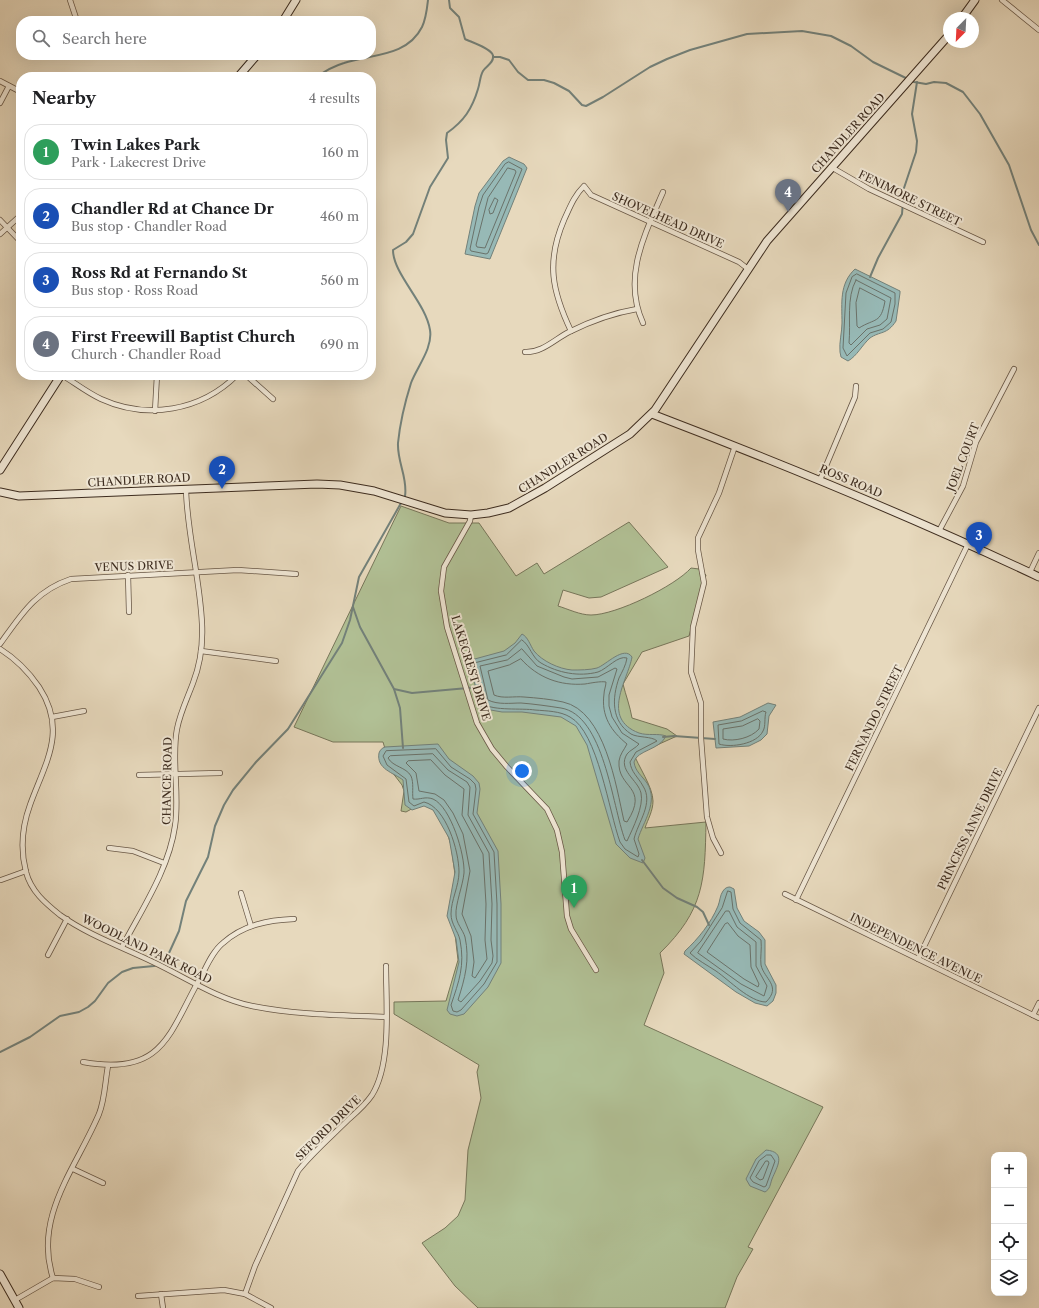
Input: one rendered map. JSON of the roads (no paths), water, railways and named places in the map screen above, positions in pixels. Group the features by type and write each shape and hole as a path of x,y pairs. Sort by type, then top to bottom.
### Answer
{"street":[{"path":"70,0 75,16"},
{"path":"286,16 296,0"},
{"path":"967,12 976,0"},
{"path":"1002,0 1039,30"},
{"name":"CHANDLER ROAD","path":"0,492 18,496 304,484 335,485 384,494 445,512 470,515 501,510 526,499 630,434 652,414 767,241 943,42"},
{"path":"242,72 253,60"},
{"path":"0,81 16,90"},
{"path":"0,103 9,86"},
{"name":"FENIMORE STREET","path":"831,167 869,189 983,242"},
{"name":"SHOVELHEAD DRIVE","path":"571,331 556,296 552,255 557,236 573,199 584,186 592,195 739,262 748,269"},
{"path":"643,323 637,309 635,269 638,251 663,192"},
{"path":"0,220 16,236"},
{"path":"0,234 16,220"},
{"path":"525,352 537,351 571,331 601,318 637,309"},
{"name":"JOEL COURT","path":"939,531 963,486 976,442 1014,369"},
{"path":"0,470 59,380"},
{"path":"70,380 112,404 138,410 155,411 181,407 197,402 218,391 231,380"},
{"path":"155,411 157,380"},
{"path":"252,380 273,399"},
{"path":"820,480 855,397 856,386"},
{"name":"ROSS ROAD","path":"652,414 820,480 939,531 1039,577"},
{"path":"722,853 713,838 707,817 701,738 701,703 691,672 693,627 704,583 698,550 698,538 719,493 735,446"},
{"name":"CHANCE ROAD","path":"122,947 164,863 175,826 177,729 182,708 193,682 200,651 202,623 189,526 186,489"},
{"name":"LAKECREST DRIVE","path":"470,515 470,521 446,562 442,575 441,591 447,627 477,723 492,749 547,809 553,818 562,852 567,916 572,929 596,970"},
{"name":"FERNANDO STREET","path":"796,900 968,544"},
{"path":"1030,572 1039,553"},
{"name":"VENUS DRIVE","path":"0,644 28,606 38,596 54,586 80,577 247,570 296,574"},
{"path":"128,575 129,612"},
{"name":"WOODLAND PARK ROAD","path":"0,649 14,658 34,680 46,699 52,717 53,733 51,752 30,804 24,829 22,846 26,871 38,895 67,919 87,931 228,998 251,1006 319,1015 385,1017"},
{"path":"200,651 276,661"},
{"name":"PRINCESS ANNE DRIVE","path":"918,959 1039,708"},
{"path":"52,717 84,711"},
{"path":"140,775 220,772"},
{"path":"109,848 133,851 164,863"},
{"path":"1,880 26,871"},
{"path":"241,893 251,926"},
{"name":"INDEPENDENCE AVENUE","path":"785,894 1039,1018"},
{"path":"48,955 67,919"},
{"path":"83,1062 108,1066 126,1064 141,1059 162,1045 176,1025 196,984 222,944 239,931 251,926 275,920 294,919"},
{"name":"SEFORD DRIVE","path":"245,1294 255,1266 298,1171 307,1159 361,1108 375,1089 384,1062 386,966"},
{"path":"1033,1015 1039,1003"},
{"path":"53,1278 48,1256 49,1223 55,1204 99,1113 104,1095 108,1066"},
{"path":"73,1169 102,1183"},
{"path":"0,1274 20,1308"},
{"path":"15,1300 53,1278 75,1278 99,1287"},
{"path":"138,1296 224,1290 245,1294 271,1308"},
{"path":"161,1294 163,1308"}],"water":[{"path":"509,157 524,164 527,168 490,259 465,254 479,193 503,161"},
{"path":"855,269 900,291 900,293 896,321 890,329 870,338 848,361 841,357 840,352 842,294 846,281"},
{"path":"522,634 537,655 551,664 562,668 572,670 591,669 601,666 620,654 629,654 632,657 619,698 621,718 627,726 639,733 666,736 659,744 639,755 634,762 637,771 647,783 651,797 649,812 638,839 645,858 643,863 630,858 616,844 587,745 576,726 561,717 522,712 502,712 485,709 480,705 471,669 471,660 504,651 515,643"},
{"path":"768,703 776,705 769,716 767,734 761,740 749,746 716,748 713,722 740,717"},
{"path":"438,744 449,759 473,776 479,783 480,789 477,813 498,851 501,904 501,963 488,987 464,1014 457,1016 450,1014 447,1010 459,962 456,939 447,916 455,872 449,838 433,810 424,806 412,810 405,805 403,780 386,770 380,763 379,758 380,751 385,747"},
{"path":"730,887 734,889 737,908 744,921 759,932 765,940 765,964 776,985 776,993 773,1001 767,1006 755,1003 736,992 684,954 712,919 723,891"},
{"path":"766,1150 772,1151 776,1154 779,1161 770,1187 765,1192 750,1186 746,1179 756,1159"}],"waterway":[{"path":"376,55 398,49 415,37 422,27 428,0"},
{"path":"0,1052 30,1037 60,1016 79,1012 88,1007 95,1001 108,983 122,972 133,968 154,966 160,963 169,953 179,931 186,901 208,857 215,826 224,805 233,790 256,762 288,729 342,643 350,620 359,577 405,496 406,489 398,450 399,435 411,383 427,350 430,330 423,309 398,269 394,259 393,250 406,242 413,234 430,187 448,158 446,140 447,133 467,114 476,96 482,73 491,63 493,58 492,53 465,39 459,17 450,8 449,0"},
{"path":"493,57 500,57 509,60 518,72 528,80 544,80 554,83 569,91 582,105 586,106 650,67 690,50 747,34 802,31 831,36 851,46 873,62 914,82 926,84 934,82 946,83 963,92 980,114 1009,165 1031,230 1039,245"},
{"path":"325,72 340,64 354,60"},
{"path":"870,277 878,258 902,214 904,188 916,152 917,141 912,114 917,82"},
{"path":"353,607 360,627 394,689 400,708 403,748"},
{"path":"394,689 412,693 479,687"},
{"path":"663,737 674,736 715,739"},
{"path":"642,860 663,888 677,898 697,907 703,912 709,925"}],"place":[{"name":"First Freewill Baptist Church","path":"788,212"},
{"name":"Chandler Rd at Chance Dr","path":"222,489"},
{"name":"Ross Rd at Fernando St","path":"979,555"},
{"name":"Twin Lakes Park","path":"574,908"}]}
